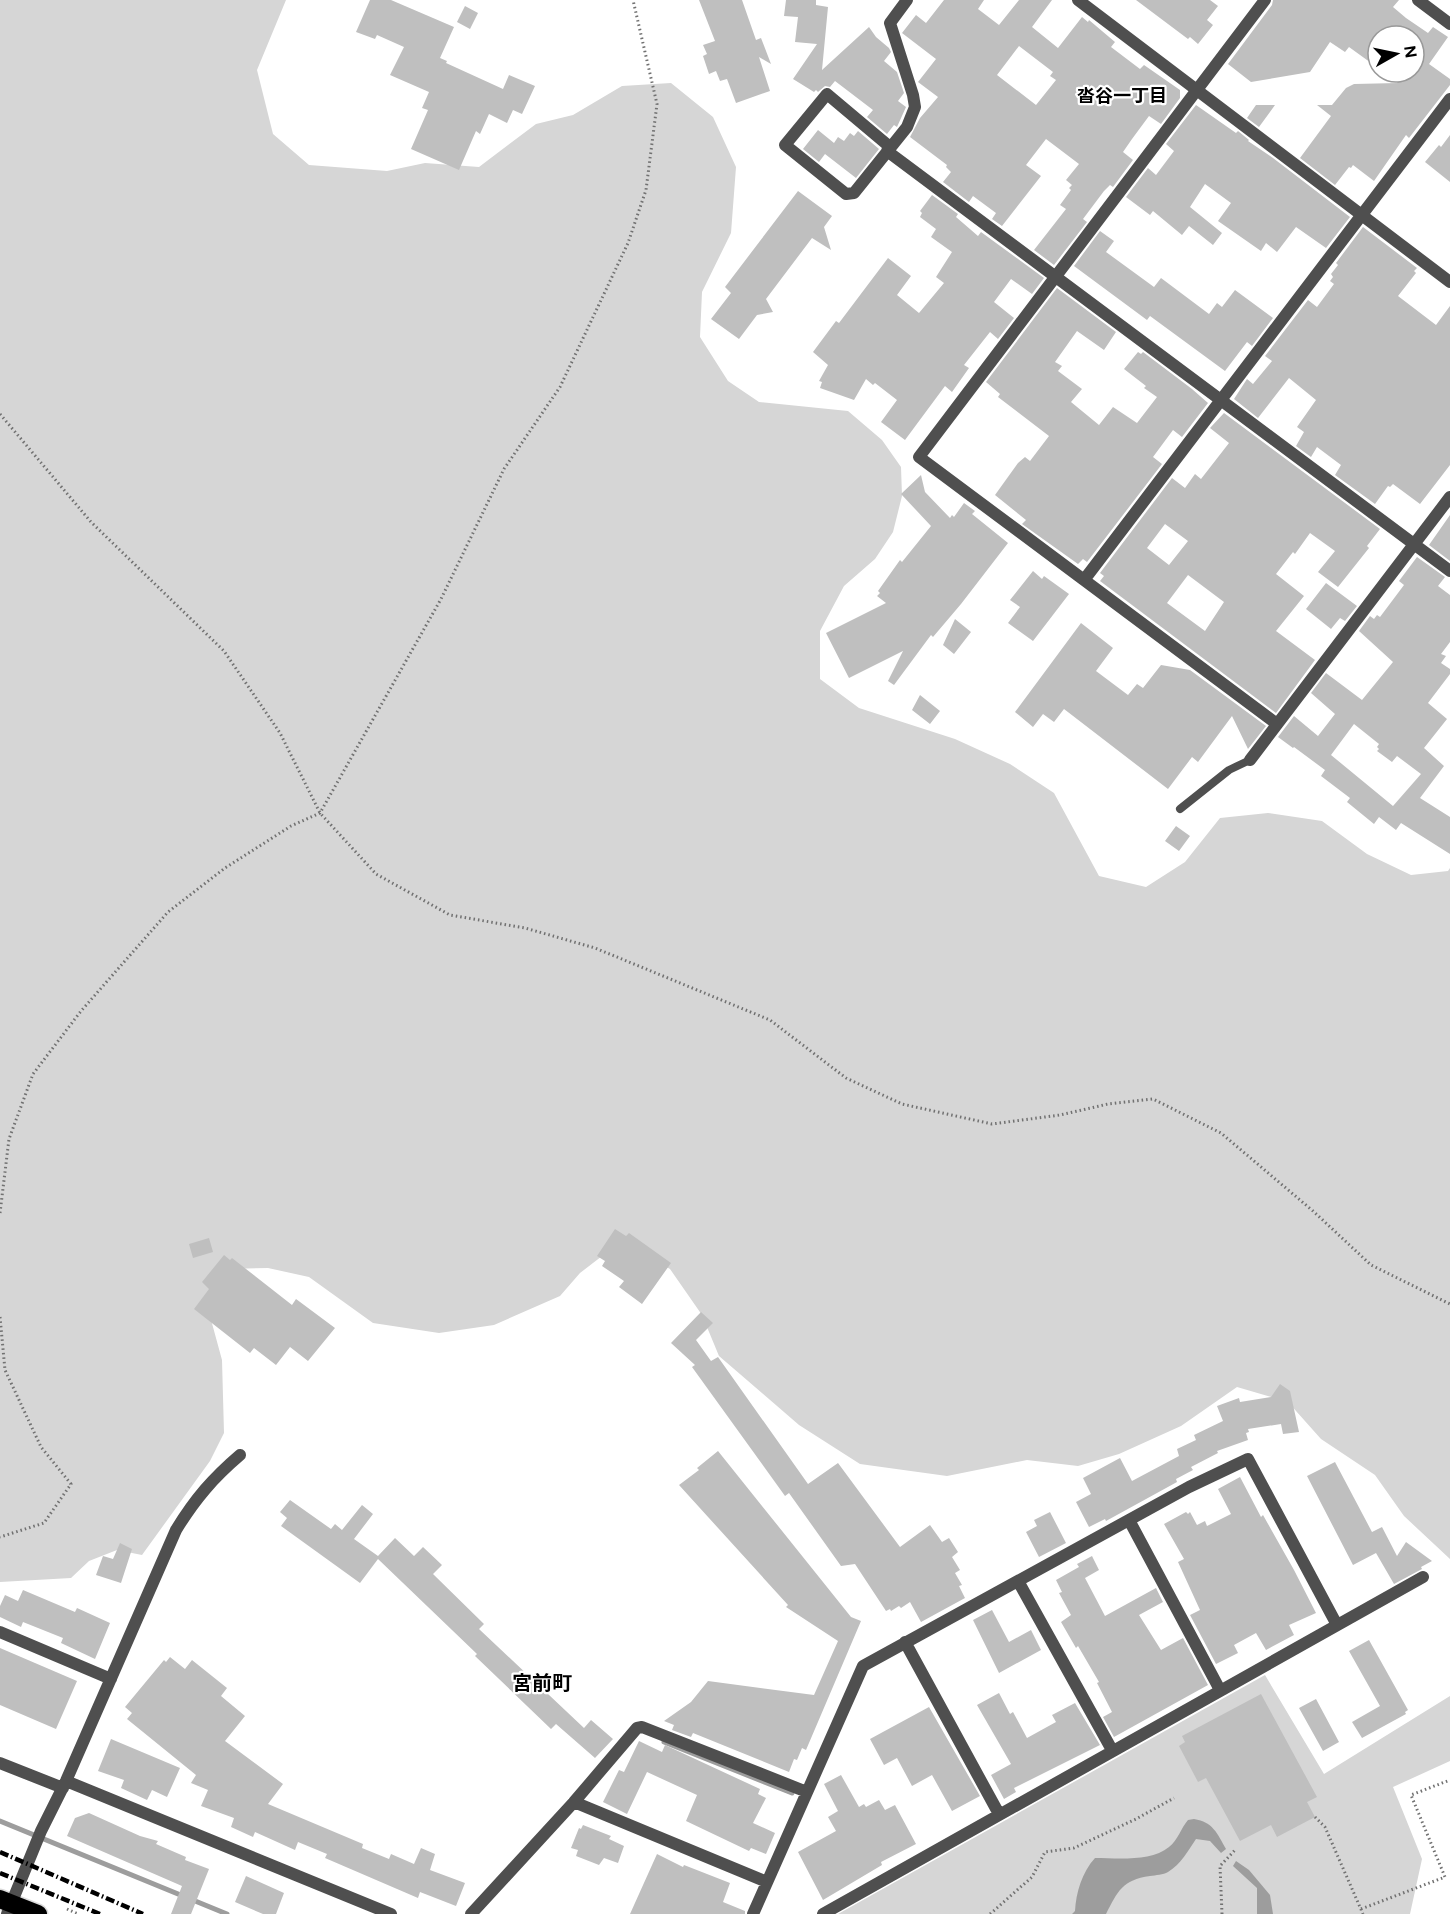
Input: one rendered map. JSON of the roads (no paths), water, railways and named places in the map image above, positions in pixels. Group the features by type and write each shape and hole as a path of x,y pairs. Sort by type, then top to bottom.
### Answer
{"highway":[{"path":"6,1905 38,1914"}],"street":[{"path":"907,0 890,23 915,107 907,127 889,149 854,193 846,194 784,145 826,94 889,149 1450,571"},
{"path":"1078,0 1450,282"},
{"path":"1265,0 919,457 1277,724"},
{"path":"1418,0 1450,24"},
{"path":"1084,580 1450,99"},
{"path":"1250,760 1450,497"},
{"path":"6,1905 65,1785 176,1530 193,1502 240,1455"},
{"path":"753,1914 863,1666 1189,1487 1248,1459 1337,1625"},
{"path":"1128,1520 1220,1690"},
{"path":"823,1914 1423,1577"},
{"path":"1018,1581 1112,1750"},
{"path":"0,1632 111,1679"},
{"path":"905,1642 999,1814"},
{"path":"471,1914 574,1802 637,1728 642,1727 807,1792"},
{"path":"0,1762 65,1785 392,1914"},
{"path":"574,1802 767,1882"}],"lane":[{"path":"1180,809 1229,770 1250,760"}],"waterway":[{"path":"664,1742 792,1793"},
{"path":"0,1821 227,1914"}],"railway":[{"path":"0,1852 143,1914"},
{"path":"0,1873 100,1914"}],"district":[{"name":"沓谷一丁目","path":"1122,96"},
{"name":"宮前町","path":"542,1683"}]}
